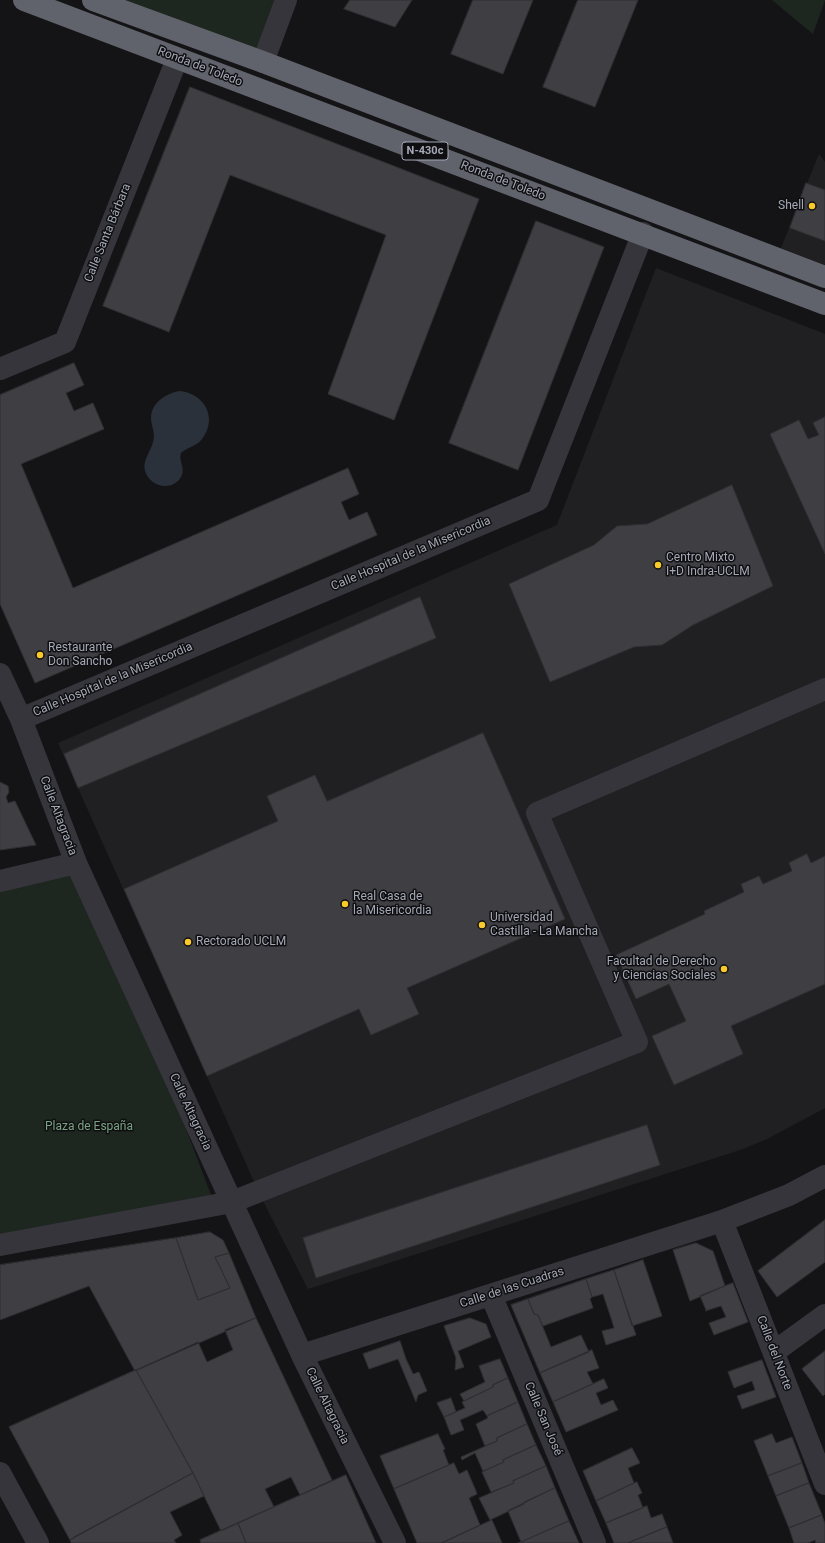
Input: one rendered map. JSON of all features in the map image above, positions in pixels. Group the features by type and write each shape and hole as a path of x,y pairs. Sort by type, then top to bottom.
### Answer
{"highway":[{"name":"Ronda de Toledo","path":"24,0 825,304"},
{"name":"Ronda de Toledo","path":"93,0 262,62 825,277"}],"street":[{"path":"262,62 286,0"},
{"name":"Calle Santa Bárbara","path":"0,368 65,342 178,59"},
{"name":"Calle Hospital de la Misericordia","path":"21,719 538,500 642,234"},
{"name":"Calle Altagracia","path":"0,674 21,719 76,863 302,1355 395,1543"},
{"path":"0,1245 232,1202 637,1042 537,813 825,689"},
{"path":"0,881 76,863"},
{"name":"Calle de las Cuadras","path":"302,1355 722,1221 789,1195 825,1176"},
{"name":"Calle del Norte","path":"722,1221 825,1484"},
{"name":"Calle San José","path":"490,1295 595,1543"},
{"path":"774,1352 825,1315"},
{"path":"0,1473 38,1543"}],"shaded area":[{"name":"Shell","path":"819,154 825,162 825,265 781,248"},
{"name":"Universidad Castilla - La Mancha","path":"656,268 825,334 825,1108 767,1139 743,1149 308,1289 260,1195 58,743 557,525"},
{"path":"180,391 189,393 202,402 209,415 209,423 207,431 200,442 181,453 180,459 183,471 181,477 172,485 162,486 151,481 144,467 154,439 151,418 156,403 165,396"}],"green space":[{"path":"104,0 280,0 259,55"},
{"path":"772,0 825,0 813,34"},
{"name":"Plaza de España","path":"76,863 127,973 211,1195 0,1236 0,892"}],"building":[{"path":"350,0 412,0 395,27 344,9"},
{"path":"473,0 533,0 503,74 451,54"},
{"path":"578,0 638,0 595,107 543,87"},
{"path":"190,87 479,199 394,420 328,394 386,235 230,175 169,332 103,306"},
{"path":"806,183 825,190 825,241 790,228"},
{"path":"536,221 604,247 518,470 449,443"},
{"path":"74,363 84,385 66,393 74,411 93,403 104,429 21,464 73,588 348,468 359,494 341,502 349,520 367,512 377,535 35,683 0,604 0,395"},
{"path":"825,417 825,554 770,434 799,420 808,439 819,435 813,423"},
{"name":"Centro Mixto I+D Indra-UCLM","path":"732,485 773,586 693,625 662,645 634,647 550,682 509,584 594,545 617,526 647,524"},
{"path":"420,597 436,638 78,788 64,754"},
{"name":"Real Casa de la Misericordia","path":"483,733 565,919 407,988 419,1014 371,1035 359,1009 207,1076 124,889 278,821 267,796 315,775 327,801"},
{"path":"0,782 8,786 9,792 6,797 8,803 15,801 36,845 0,850"},
{"name":"Facultad de Derecho y Ciencias Sociales","path":"807,854 811,863 825,856 825,984 731,1026 743,1054 674,1085 652,1036 686,1021 669,984 636,999 616,955 705,914 704,911 744,892 741,884 759,876 763,884 792,871 789,863"},
{"path":"647,1125 660,1165 316,1278 303,1238"},
{"path":"825,1220 825,1262 777,1297 758,1271"},
{"path":"210,1232 223,1240 229,1253 215,1257 230,1288 198,1300 176,1238"},
{"path":"176,1238 198,1300 230,1288 215,1257 229,1253 256,1318 135,1371 89,1286 0,1320 0,1265"},
{"path":"696,1243 713,1251 725,1286 690,1301 673,1250"},
{"path":"643,1260 662,1316 632,1326 614,1270"},
{"path":"614,1270 636,1335 606,1345 602,1331 614,1328 612,1321 603,1294 592,1297 586,1279"},
{"path":"586,1279 592,1297 590,1299 593,1308 543,1326 538,1315 534,1314 528,1299"},
{"path":"733,1283 748,1322 714,1335 709,1323 726,1317 721,1306 705,1311 706,1310 700,1296"},
{"path":"528,1299 534,1314 538,1315 551,1347 581,1335 589,1352 540,1373 511,1305"},
{"path":"256,1318 332,1480 300,1495 291,1477 265,1489 274,1507 221,1531 193,1473 136,1370 198,1342 207,1362 233,1350 225,1330"},
{"path":"470,1318 486,1324 491,1337 458,1351 464,1367 455,1370 456,1358 444,1326"},
{"path":"400,1341 413,1374 419,1372 427,1391 418,1395 416,1402 398,1359 369,1369 363,1354"},
{"path":"592,1350 599,1368 587,1372 593,1384 553,1402 540,1373"},
{"path":"825,1351 825,1394 823,1396 802,1369"},
{"path":"500,1359 508,1378 464,1401 460,1394 485,1382 479,1366"},
{"path":"762,1360 776,1397 742,1409 737,1396 755,1390 752,1381 734,1388 728,1372"},
{"path":"136,1370 193,1473 70,1540 9,1427"},
{"path":"508,1378 518,1402 487,1416 483,1410 460,1420 464,1430 451,1435 444,1417 465,1408 462,1402"},
{"path":"604,1379 608,1388 596,1393 601,1405 613,1400 618,1410 566,1432 553,1402"},
{"path":"451,1398 456,1412 444,1417 437,1403"},
{"path":"518,1402 527,1424 497,1438 497,1441 485,1446 476,1424 488,1418 487,1416"},
{"path":"527,1424 536,1445 483,1471 475,1453 462,1460 461,1457 497,1441 497,1438"},
{"path":"438,1434 445,1449 443,1450 449,1465 394,1489 380,1456"},
{"path":"772,1434 776,1443 792,1437 802,1463 768,1476 754,1441"},
{"path":"536,1445 546,1466 513,1481 514,1483 491,1492 482,1472 504,1462 503,1460"},
{"path":"632,1448 640,1463 628,1468 634,1483 596,1501 583,1471"},
{"path":"454,1463 459,1474 467,1470 476,1491 477,1494 469,1498 480,1525 441,1543 417,1543 394,1489"},
{"path":"802,1463 809,1483 776,1496 768,1476"},
{"path":"546,1466 555,1488 490,1520 479,1498 514,1483 513,1481"},
{"path":"193,1473 204,1496 170,1512 182,1535 174,1540 176,1543 71,1543 70,1540 74,1537"},
{"path":"346,1475 376,1543 246,1543 238,1523"},
{"path":"637,1482 642,1493 638,1495 643,1508 606,1523 596,1501"},
{"path":"809,1483 822,1515 789,1528 776,1496"},
{"path":"555,1488 569,1521 521,1542 508,1511"},
{"path":"647,1506 651,1518 662,1514 667,1527 628,1543 614,1543 606,1523"},
{"path":"822,1515 825,1524 825,1543 816,1543 815,1540 808,1543 794,1543 789,1528"},
{"path":"492,1520 502,1543 441,1543 453,1538"},
{"path":"569,1521 579,1543 518,1543 521,1542"},
{"path":"238,1523 246,1543 201,1543 200,1540"},
{"path":"667,1527 673,1543 628,1543"}],"place":[{"name":"Shell","path":"812,206"},
{"name":"Centro Mixto I+D Indra-UCLM","path":"658,565"},
{"name":"Restaurante Don Sancho","path":"40,655"},
{"name":"Real Casa de la Misericordia","path":"345,904"},
{"name":"Universidad Castilla - La Mancha","path":"482,925"},
{"name":"Rectorado UCLM","path":"188,942"},
{"name":"Facultad de Derecho y Ciencias Sociales","path":"724,969"}]}
